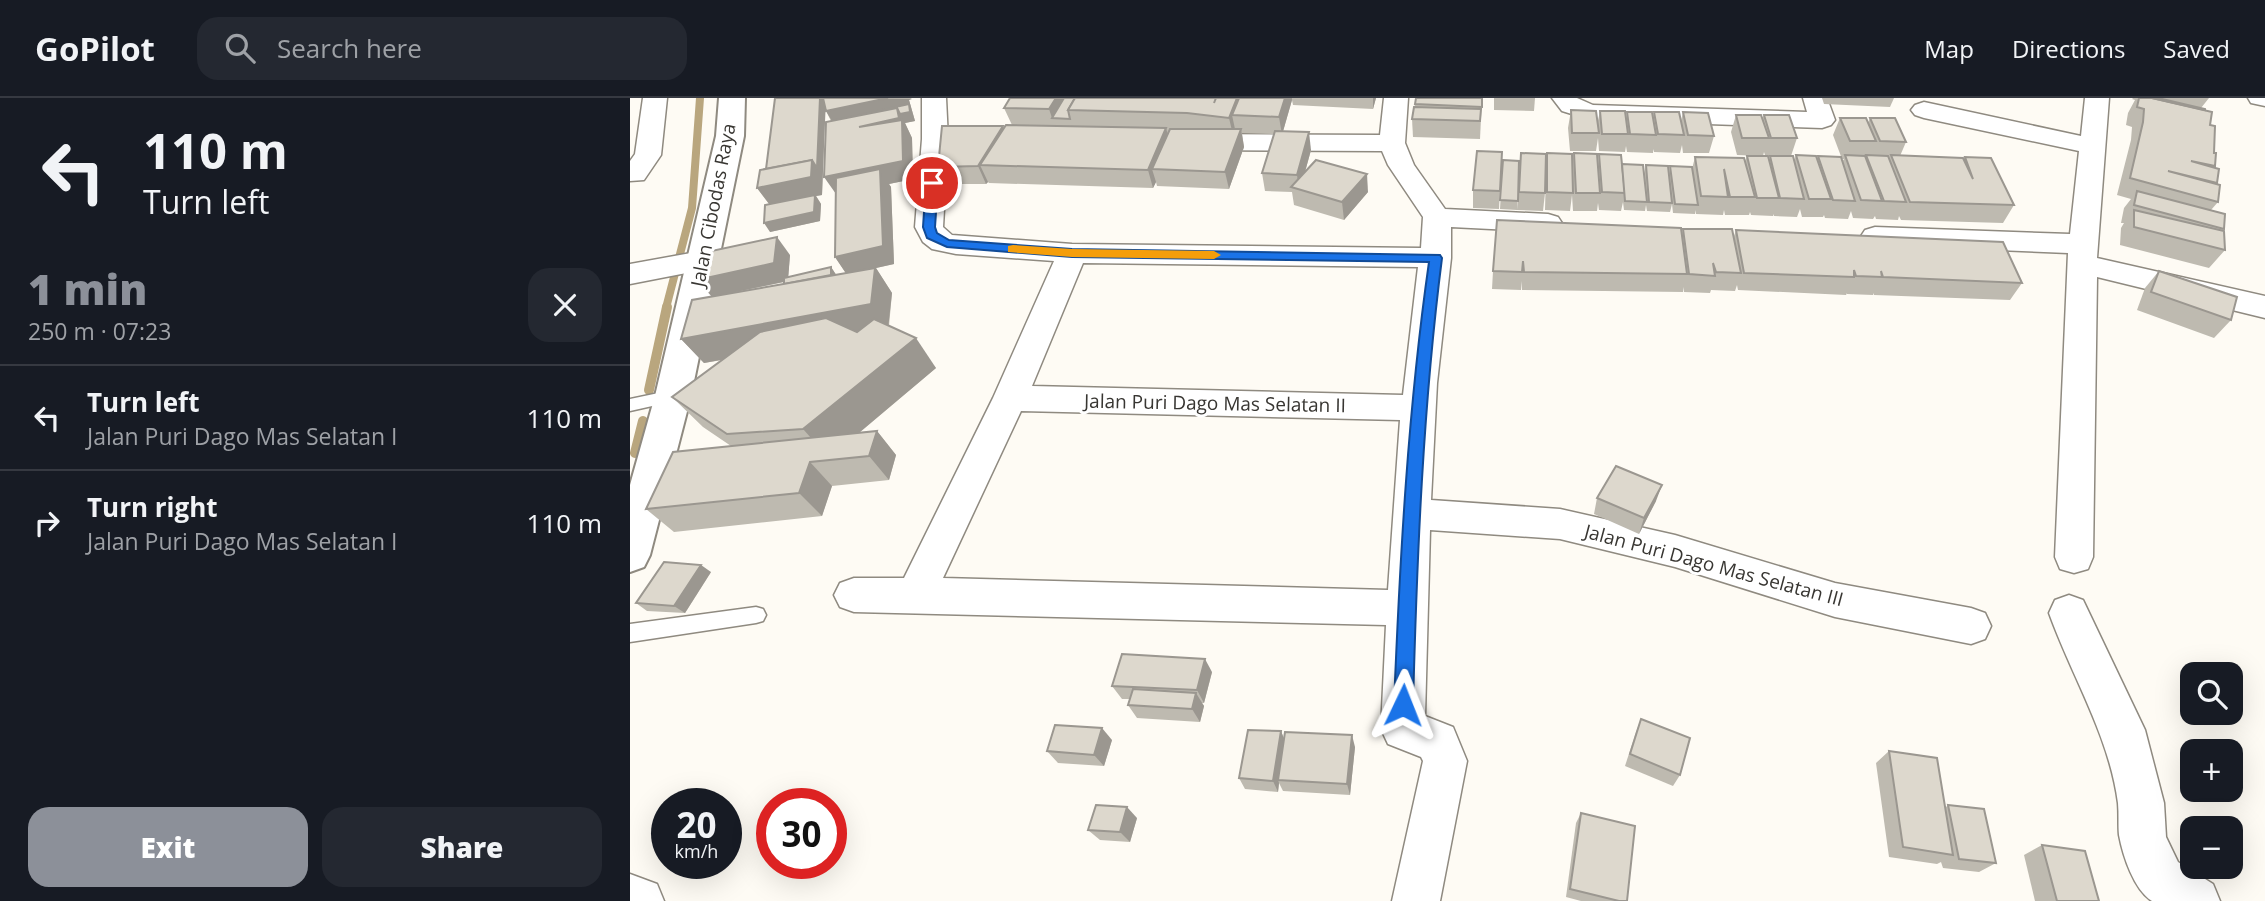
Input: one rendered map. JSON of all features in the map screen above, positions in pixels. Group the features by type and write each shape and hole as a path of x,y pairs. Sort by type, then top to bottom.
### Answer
{"street":[{"path":"634,174 648,155 655,98"},
{"name":"Jalan Cibodas Raya","path":"630,555 643,466 673,396 685,264 730,136 732,98"},
{"path":"934,98 935,139 929,227 938,241 956,245 1072,253 1436,258"},
{"path":"1396,98 1392,144 1401,164 1437,218 1436,258 1425,335 1420,408 1407,608 1403,729 1437,742 1445,761 1416,901"},
{"path":"1564,98 1571,106 1591,112 1819,109 1850,122"},
{"path":"2074,557 2083,254 2097,98"},
{"path":"1924,110 2094,146"},
{"path":"935,139 963,139"},
{"path":"1171,141 1392,144"},
{"path":"1437,218 1575,224"},
{"path":"1850,235 2083,254 2265,307"},
{"path":"915,595 1010,398 1072,253"},
{"path":"630,274 685,264"},
{"name":"Jalan Puri Dago Mas Selatan II","path":"1010,398 1420,408"},
{"name":"Jalan Puri Dago Mas Selatan III","path":"1413,514 1560,524 1675,551 1835,600 1971,626"},
{"path":"854,595 1407,608"},
{"path":"2069,613 2081,645 2123,730 2141,803 2143,837 2156,872 2161,879 2196,901"},
{"path":"630,898 640,901"}],"lane":[{"path":"630,405 673,396"},
{"path":"630,633 756,615"}],"building":[{"path":"775,98 820,98 817,168 812,160 766,169"},
{"path":"823,98 888,98 826,111"},
{"path":"1010,98 1056,98 1049,109 1004,108"},
{"path":"1064,98 1075,98 1068,110 1070,119 1052,118"},
{"path":"1075,98 1237,98 1229,118 1187,113 1068,110"},
{"path":"1239,98 1285,98 1279,117 1232,115"},
{"path":"1416,98 1482,98 1482,107 1415,104"},
{"path":"2139,98 2152,98 2212,112 2210,125 2215,126 2215,166 2191,161 2219,169 2217,183 2168,171 2220,185 2218,202 2130,178 2143,122 2144,109 2137,107"},
{"path":"2152,98 2158,98 2205,110"},
{"path":"909,104 910,112 900,114 897,108 831,121"},
{"path":"1414,107 1481,109 1480,121 1412,119"},
{"path":"897,108 899,118 859,127 902,120 903,161 824,177 826,122"},
{"path":"1571,110 1596,111 1599,133 1572,133"},
{"path":"1600,111 1625,111 1628,134 1602,134"},
{"path":"1627,112 1652,112 1656,135 1630,134"},
{"path":"1654,112 1679,112 1684,135 1658,134"},
{"path":"1683,112 1708,113 1714,136 1688,135"},
{"path":"1736,115 1761,115 1769,138 1742,138"},
{"path":"1764,115 1789,115 1797,138 1771,138"},
{"path":"1840,118 1866,118 1876,141 1850,141"},
{"path":"1870,118 1895,118 1906,142 1880,141"},
{"path":"1006,125 1166,128 1148,170 980,165"},
{"path":"942,126 1003,126 978,166 938,167"},
{"path":"1170,129 1241,129 1225,172 1152,169"},
{"path":"1275,131 1309,132 1297,175 1262,173"},
{"path":"1477,151 1502,152 1500,191 1473,190"},
{"path":"1521,153 1546,154 1545,193 1519,192"},
{"path":"1547,153 1572,154 1573,193 1547,192"},
{"path":"1574,153 1597,154 1600,193 1576,193"},
{"path":"1599,154 1621,155 1625,193 1602,192"},
{"path":"1796,155 1816,156 1831,199 1809,199"},
{"path":"1845,155 1865,156 1882,201 1861,200"},
{"path":"1866,155 1888,156 1906,202 1884,201"},
{"path":"1891,155 1963,158 1973,179 1965,157 1991,158 2014,205 1910,202"},
{"path":"1747,156 1768,156 1779,198 1757,198"},
{"path":"1770,156 1793,156 1804,199 1780,198"},
{"path":"1818,156 1841,157 1855,201 1833,200"},
{"path":"1695,157 1744,158 1755,197 1730,197 1724,169 1728,197 1701,196"},
{"path":"812,160 811,177 757,188 760,170"},
{"path":"1316,160 1367,174 1342,202 1291,187"},
{"path":"1503,160 1519,161 1518,201 1500,200"},
{"path":"1622,164 1643,165 1647,202 1625,201"},
{"path":"1646,165 1668,166 1672,203 1649,202"},
{"path":"1670,166 1692,167 1698,205 1675,204"},
{"path":"880,169 883,246 835,257 836,178"},
{"path":"2137,191 2225,214 2224,229 2134,205"},
{"path":"815,195 814,212 764,223 765,205"},
{"path":"2134,210 2224,231 2225,250 2134,227"},
{"path":"1497,220 1681,228 1687,274 1524,272 1523,261 1522,272 1493,271"},
{"path":"1683,229 1732,229 1741,273 1716,272 1713,263 1715,276 1689,274"},
{"path":"1736,230 2003,242 2022,283 1883,277 1881,271 1882,277 1856,276 1854,270 1854,277 1744,273"},
{"path":"777,237 774,263 697,280 702,253"},
{"path":"831,267 831,275 784,284 784,278"},
{"path":"875,268 871,304 681,339 692,300"},
{"path":"2159,271 2237,297 2231,320 2151,292"},
{"path":"826,318 857,332 874,319 916,338 803,429 727,434 672,397 760,332"},
{"path":"877,431 869,456 810,462 799,493 646,509 673,452"},
{"path":"1616,466 1662,485 1644,518 1597,498"},
{"path":"664,562 701,565 674,606 636,603"},
{"path":"1122,654 1205,659 1197,690 1112,686"},
{"path":"1133,689 1196,693 1192,709 1128,705"},
{"path":"1641,719 1690,738 1680,775 1630,754"},
{"path":"1055,725 1102,728 1094,755 1047,751"},
{"path":"1248,730 1281,731 1273,781 1239,778"},
{"path":"1285,732 1352,735 1347,784 1278,780"},
{"path":"1889,751 1937,758 1953,855 1903,847"},
{"path":"1096,805 1127,807 1120,832 1088,830"},
{"path":"1948,805 1984,809 1996,863 1959,859"},
{"path":"1581,813 1635,826 1627,901 1570,889"},
{"path":"2042,845 2085,851 2099,901 2057,901"}],"waterway":[{"path":"666,308 692,208 700,98"},
{"path":"649,390 667,307"},
{"path":"635,453 643,421"}],"slow traffic":[{"path":"1013,249 1072,253 1214,255"}],"route":[{"path":"932,183 929,227 938,241 947,243 1072,253 1436,258 1425,335 1403,705"}]}
